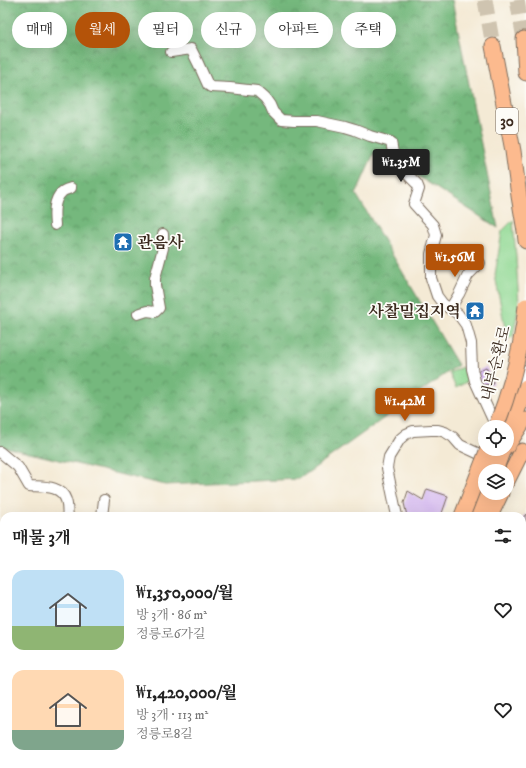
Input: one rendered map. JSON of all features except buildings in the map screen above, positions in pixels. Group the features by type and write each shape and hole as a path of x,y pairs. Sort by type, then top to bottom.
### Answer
{"highway":[{"path":"524,39 526,73"},
{"name":"30","path":"493,46 513,151 526,241"},
{"name":"내부순환로","path":"499,420 510,388 518,358 526,306"},
{"name":"내부순환로","path":"514,420 526,387"},
{"path":"514,467 524,448"},
{"path":"464,512 485,456"},
{"path":"479,512 483,500"},
{"path":"492,512 498,500"}],"main road":[{"path":"514,438 526,419"},
{"path":"514,464 524,448"},
{"path":"514,472 524,448"},
{"path":"474,512 479,500"},
{"path":"488,512 493,500"},
{"path":"498,512 502,500"}],"street":[{"path":"171,52 191,49 208,85 212,87 257,91 265,98 273,112 282,120 317,121 345,126 370,136 391,142 394,158 401,168 417,184 419,190 414,204 433,225 436,235 431,254 431,278 437,296 442,304 458,314 466,325 471,343 472,368 475,381 494,420"},
{"path":"55,225 54,215 56,201 63,191 71,188"},
{"path":"138,314 147,311 155,312 159,308 155,278 163,248 163,234"},
{"path":"450,309 468,275 480,263"},
{"path":"508,420 522,377 526,370"},
{"path":"396,512 387,468 388,457 400,439 406,434 431,430 445,432 453,437 460,445 498,461"},
{"path":"0,452 18,467 30,486 54,487 64,495 67,502 68,512"},
{"path":"102,512 104,500"}],"green space":[{"path":"0,0 452,0 498,228 376,149 356,194 458,365 299,479 165,485 0,446"},
{"path":"513,220 519,304 513,337 507,339 495,275 502,231"},
{"path":"462,367 468,381 456,388 449,373"}],"tunnel":[{"path":"485,0 493,46"},
{"path":"517,0 524,39"}],"place":[{"name":"관음사","path":"123,242"},
{"name":"사찰밀집지역","path":"475,311"}]}
